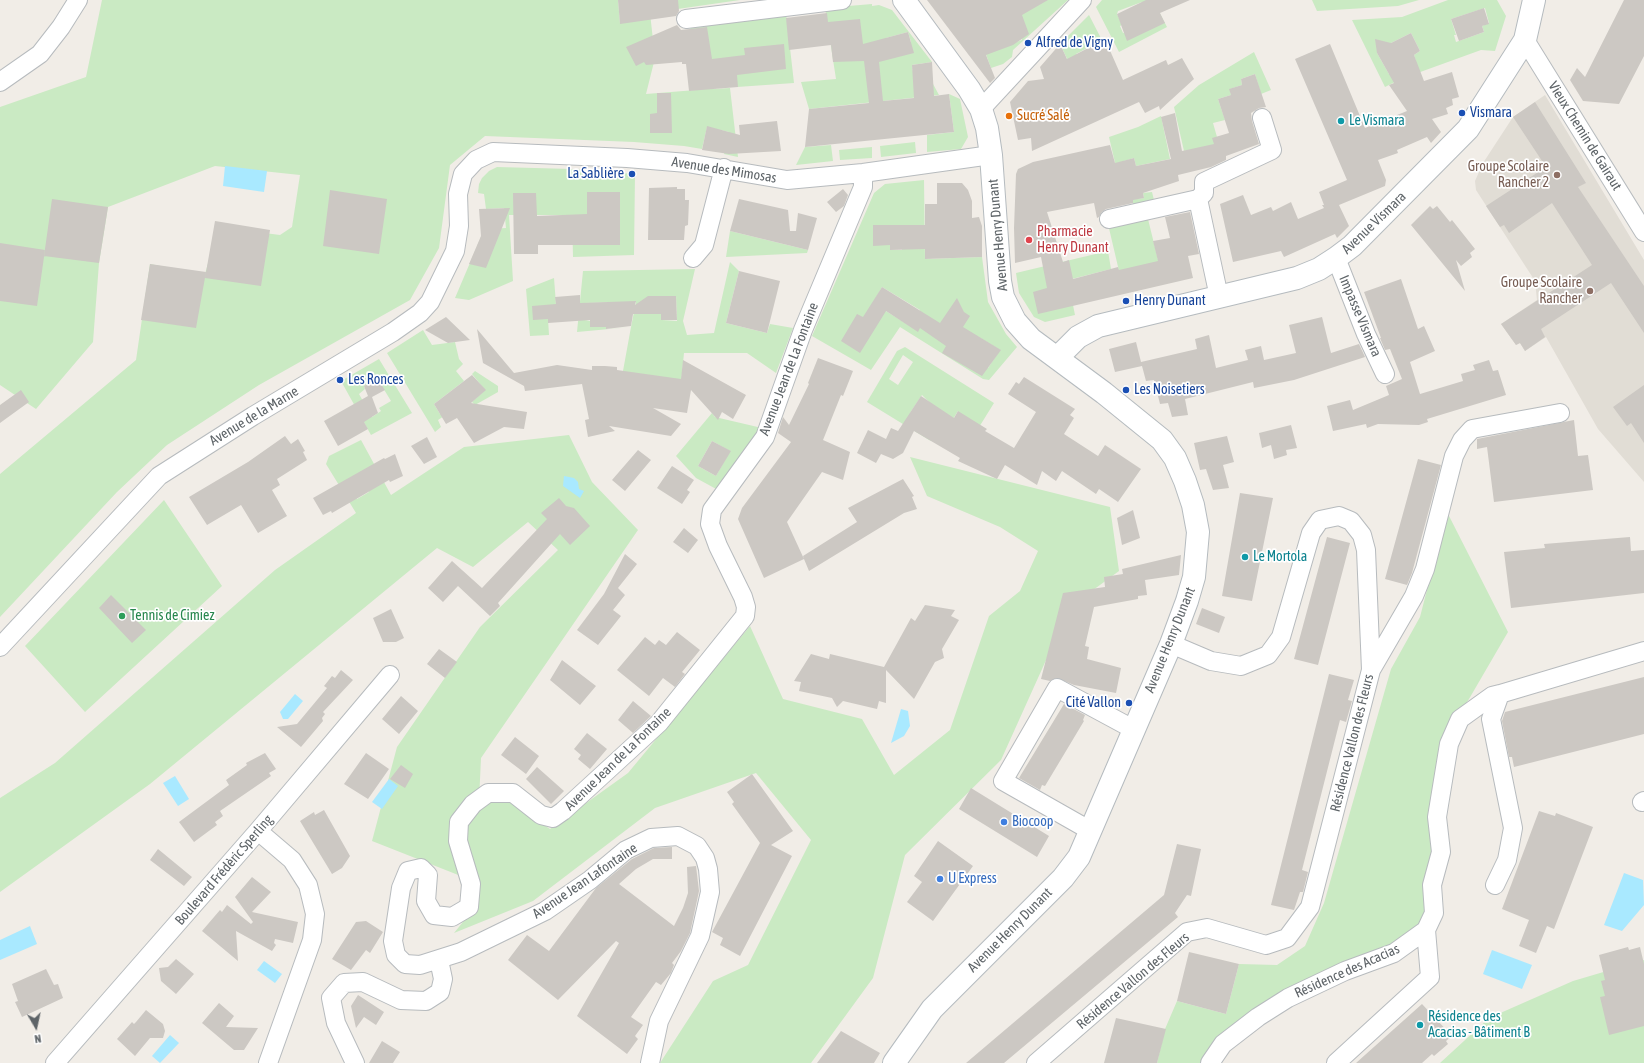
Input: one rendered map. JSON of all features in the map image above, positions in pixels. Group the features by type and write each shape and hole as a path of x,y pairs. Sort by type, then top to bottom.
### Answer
{"street":[{"path":"0,82 40,54 61,27 78,0"},
{"path":"686,19 842,0"},
{"name":"Avenue Henry Dunant","path":"894,1063 932,1009 1063,878 1079,857 1170,644 1194,577 1198,532 1194,505 1185,481 1175,458 1162,440 1115,401 1031,339 1021,329 1003,297 1000,281 987,128 981,109 970,89 904,0"},
{"path":"981,109 1082,0"},
{"name":"Avenue Vismara","path":"1057,358 1078,337 1098,326 1298,278 1319,269 1352,246 1468,129 1527,31 1534,0"},
{"name":"Vieux Chemin de Gairaut","path":"1527,31 1562,98 1644,232"},
{"path":"1109,219 1198,199 1204,192 1204,182 1272,150 1262,118"},
{"name":"Avenue des Mimosas","path":"463,174 476,160 493,152 627,158 687,163 724,168 787,180 863,172 990,155"},
{"path":"693,258 704,245 724,168"},
{"name":"Avenue Jean de La Fontaine","path":"439,960 420,966 405,964 396,955 393,941 401,888 408,871 421,868 428,875 426,901 434,915 452,917 468,907 471,884 458,841 459,822 473,804 488,793 513,793 541,816 553,818 563,811 660,723 745,616 746,607 743,597 718,546 710,524 712,510 765,437 803,330 863,187 863,172"},
{"name":"Avenue de la Marne","path":"0,647 159,476 234,428 393,332 425,308 437,290 455,251 459,226 458,194 463,174"},
{"path":"1198,199 1219,297"},
{"name":"Impasse Vismara","path":"1336,258 1366,334 1385,374"},
{"path":"1371,670 1414,596 1425,569 1454,456 1462,440 1472,429 1560,413"},
{"name":"Résidence Vallon des Fleurs","path":"1036,1063 1187,932 1207,928 1266,945 1287,938 1310,907 1371,670 1366,550 1362,535 1351,522 1339,516 1320,520 1311,533 1281,637 1268,655 1241,666 1211,661 1170,644"},
{"path":"1336,1063 1430,977 1426,930 1434,913 1432,885 1441,852 1437,817 1449,744 1460,719 1492,696 1644,651"},
{"name":"Boulevard Frédèric Sperling","path":"55,1063 258,831 390,675"},
{"path":"1091,831 1003,782 1057,688 1133,729"},
{"path":"1495,885 1507,860 1513,828 1491,719 1500,694"},
{"path":"258,831 292,860 308,885 315,914 312,940 268,1063"},
{"name":"Avenue Jean Lafontaine","path":"439,960 461,952 545,911 590,880 626,850 651,838 678,836 697,846 705,858 708,869 710,892 700,936 659,1021 650,1063"},
{"name":"Résidence des Acacias","path":"1210,1063 1223,1044 1258,1017 1288,998 1345,971 1394,953 1426,930"},
{"path":"355,1063 336,1023 331,998 344,983 363,982 401,1000 426,1001 440,992 443,979 439,960"}],"shaded area":[{"name":"Groupe Scolaire Rancher","path":"1545,95 1644,260 1644,482 1598,429 1546,337 1525,351 1520,343 1516,345 1501,324 1537,300 1535,281 1476,190 1475,181 1483,163 1513,117"}],"green space":[{"path":"102,0 618,0 620,23 635,0 740,0 650,13 655,58 646,94 696,90 690,24 786,13 794,83 737,87 712,84 713,89 730,88 738,157 724,154 729,132 707,127 702,149 634,142 485,136 450,165 439,248 410,300 259,385 167,445 117,492 0,617 0,474 136,360 150,264 205,274 218,227 280,235 292,227 300,175 215,166 108,207 99,263 93,342 36,409 0,385 0,107 86,77"},
{"path":"966,0 1013,43 1022,40 1016,0 1068,0 1013,50 1012,57 1003,64 991,68"},
{"path":"1102,0 1153,0 1167,27 1119,52 1096,7","holes":["1142,2 1126,32 1123,33 1120,26 1122,25 1117,14 1118,11"]},
{"path":"1312,0 1419,0 1398,6 1317,11"},
{"path":"1448,0 1497,0 1506,16 1495,51 1481,50 1401,79 1385,87 1352,20 1402,17","holes":["1485,8 1489,23 1482,26 1484,32 1456,42 1454,35 1456,35 1451,19","1411,33 1420,51 1414,55 1416,61 1389,74 1377,53 1380,41 1389,44"]},
{"path":"872,4 872,6 879,5 892,10 932,62 912,65 913,72 926,71 939,95 809,109 801,82 836,79 825,8","holes":["908,32 911,42 909,44 886,38"]},
{"path":"1089,15 1105,46 1099,50 1091,46 1076,54 1078,57 1074,73 1060,44"},
{"path":"1254,52 1271,90 1261,94 1255,74 1241,79 1242,85 1230,89 1231,95 1218,99 1225,120 1213,123 1217,137 1215,146 1184,151 1174,107 1199,85"},
{"path":"949,94 960,99 968,137 961,149 927,152 927,135 954,132"},
{"path":"1161,116 1170,159 1136,166 1134,158 1124,161 1136,199 1144,198 1143,193 1152,192 1155,204 1134,209 1132,198 1123,197 1109,137 1138,127"},
{"path":"915,142 916,153 881,157 880,146"},
{"path":"831,145 833,161 796,165 805,147"},
{"path":"872,147 872,158 840,160 839,150"},
{"path":"497,167 572,169 635,174 634,255 573,257 572,215 509,215 513,281 469,300 455,298 481,237 487,229 506,228 504,208 486,209 484,194 478,193 479,184 482,178 489,171","holes":["587,192 620,192 620,245 587,245"]},
{"path":"924,180 925,259 982,257 988,302 1006,334 1017,347 989,380 983,379 900,327 871,370 812,336 874,193 885,184","holes":["873,225 901,225 902,250 891,250 890,245 873,245","882,287 920,310 910,326 873,303","977,336 1000,350 988,368 966,354"]},
{"path":"1147,215 1161,272 1119,271 1108,224"},
{"path":"730,231 808,250 807,253 726,257"},
{"path":"1108,251 1111,269 1068,280 1075,315 1045,322 1034,317 1019,293 1016,273"},
{"path":"730,262 739,271 726,323 767,333 770,324 793,328 776,373 747,353 684,353 680,393 623,371 631,327 577,332 583,271 695,269 683,321 687,335 714,333","holes":["648,296 676,296 677,321 662,320 661,314","636,302 631,327 607,329 606,325 590,326 590,321 585,320 584,303"]},
{"path":"554,278 556,304 548,319 549,335 530,336 526,289"},
{"path":"423,330 432,345 455,342 459,359 463,364 456,371 464,381 434,404 440,414 455,409 438,420 441,427 435,432 387,353"},
{"path":"905,347 994,403 963,453 929,440 867,402 897,351","holes":["903,355 913,362 898,385 889,379","922,395 929,402 910,413","958,411 964,437 947,429"]},
{"path":"379,359 412,413 371,435 341,381","holes":["377,378 391,401 379,408 381,411 372,417 359,394 365,389 364,386"]},
{"path":"475,371 498,386 498,392 475,405 472,402 485,390 472,374"},
{"path":"712,413 715,417 762,428 718,490 696,478 676,456","holes":["712,441 730,451 716,476 698,466"]},
{"path":"569,435 592,482 638,530 481,758 479,801 501,796 550,829 628,773 750,626 783,699 862,719 894,775 950,730 989,616 1020,591 1038,551 1000,527 927,496 910,457 1110,507 1119,571 1070,607 1001,760 905,855 873,978 811,1063 660,1063 713,981 748,965 811,840 756,773 655,808 533,901 454,933 471,912 476,882 372,841 397,747 480,627 558,550 528,522 473,567 437,548 150,784 0,892 0,798 55,763 275,570 356,513 326,464 329,456 361,440 391,495 464,447","holes":["346,480 369,490 369,492 357,499"]},
{"name":"Tennis de Cimiez","path":"164,500 222,586 85,712 25,646"},
{"path":"1447,512 1508,632 1469,699 1445,734 1435,853 1428,899 1420,926 1388,948 1215,1042 1201,1063 1157,1063 1165,1029 1177,1001 1226,1014 1239,964 1277,965 1305,946 1324,903 1391,669 1420,617"},
{"path":"1644,960 1644,1063 1440,1063 1489,1018 1573,981"}],"water":[{"path":"225,166 267,171 264,192 223,186"},
{"path":"564,476 574,478 578,482 579,489 584,491 580,498 563,486"},
{"path":"295,694 303,701 288,719 283,719 280,712"},
{"path":"901,709 908,711 910,726 904,736 891,743"},
{"path":"175,776 189,799 178,806 163,783"},
{"path":"389,779 398,786 382,809 372,802"},
{"path":"1624,873 1643,880 1644,905 1622,931 1604,925"},
{"path":"30,926 37,944 0,960 0,940"},
{"path":"1492,950 1532,965 1522,989 1483,974"},
{"path":"264,961 282,974 275,983 257,970"},
{"path":"170,1035 179,1043 160,1063 152,1056"}],"building":[{"path":"618,0 678,0 679,11 676,16 620,24"},
{"path":"927,0 1048,0 1022,15 1029,34 1013,45 986,55 995,78 990,83"},
{"path":"1146,0 1190,0 1160,13 1165,23 1127,41 1117,14"},
{"path":"1624,0 1644,0 1644,56 1619,104 1583,101 1570,80 1577,68 1585,77"},
{"path":"1484,8 1489,24 1482,26 1484,32 1459,41 1451,19"},
{"path":"827,13 828,22 860,19 863,44 908,32 914,53 879,62 883,101 914,98 912,65 932,62 934,96 949,94 954,132 805,147 809,109 869,103 864,61 833,62 831,45 789,50 786,18"},
{"path":"677,25 681,30 707,27 712,59 745,55 744,48 784,44 786,69 737,75 738,87 689,91 686,64 682,64 682,62 646,65 644,62 636,66 626,47"},
{"path":"1411,33 1420,51 1414,55 1424,81 1452,72 1459,97 1452,99 1453,105 1446,108 1448,114 1432,119 1441,132 1431,143 1427,137 1397,150 1398,153 1378,160 1386,180 1385,186 1339,205 1349,226 1337,238 1335,234 1284,257 1281,251 1233,262 1220,204 1243,195 1251,215 1271,207 1273,211 1291,202 1298,219 1324,208 1319,192 1347,180 1295,59 1330,44 1365,128 1407,111 1389,85 1394,83 1377,53 1375,39 1391,43"},
{"path":"1060,44 1067,59 1092,46 1093,48 1097,46 1099,50 1108,46 1123,80 1166,60 1168,65 1182,58 1194,79 1160,110 1159,106 1145,113 1139,102 1032,151 1031,138 1018,140 1010,102 1028,81 1044,79 1040,67"},
{"path":"1255,74 1266,107 1259,108 1251,113 1259,144 1226,156 1226,160 1211,167 1178,175 1179,181 1143,193 1144,198 1133,200 1133,203 1106,209 1097,218 1094,203 1047,212 1063,262 1069,260 1073,279 1118,267 1119,270 1158,261 1153,241 1170,238 1165,217 1190,212 1199,254 1188,256 1193,278 1038,314 1033,292 1047,288 1041,257 1015,263 1014,228 1016,174 1018,169 1033,162 1110,145 1115,163 1134,158 1136,166 1171,159 1161,117 1175,113 1182,151 1214,144 1212,138 1229,133 1218,99 1231,95 1229,89 1242,85 1241,79"},
{"path":"657,93 671,93 672,133 650,133 650,114 657,113"},
{"path":"1535,102 1586,183 1578,187 1644,286 1644,333 1611,283 1541,329 1545,337 1525,351 1520,343 1516,345 1501,324 1592,265 1552,203 1509,233 1504,225 1500,227 1486,206 1546,167 1513,117"},
{"path":"777,121 781,151 729,154 702,150 707,126 740,135 739,125"},
{"path":"937,183 962,183 968,190 972,201 972,218 979,217 982,226 982,257 925,259 925,249 890,250 890,245 873,246 873,225 925,225 925,204 937,204"},
{"path":"677,187 677,189 685,189 685,200 689,200 688,225 685,226 684,240 648,240 649,188"},
{"path":"843,189 848,195 844,206 836,212 827,202"},
{"path":"330,190 387,199 379,254 323,246"},
{"path":"587,192 620,192 620,245 538,245 538,254 514,254 513,193 536,193 537,216 587,214"},
{"path":"52,199 108,207 99,263 44,256"},
{"path":"739,199 788,210 790,231 796,231 798,213 817,218 808,250 730,231"},
{"path":"1430,206 1433,209 1437,206 1450,222 1452,220 1475,249 1470,253 1472,257 1461,266 1456,260 1465,291 1411,225"},
{"path":"510,208 486,268 469,264 481,236 479,209"},
{"path":"215,221 270,230 261,286 205,278"},
{"path":"0,243 45,250 37,306 0,301"},
{"path":"150,264 206,272 196,328 141,320"},
{"path":"739,271 780,281 767,333 726,323"},
{"path":"1401,279 1418,329 1424,326 1435,351 1410,362 1420,394 1463,381 1461,374 1475,370 1473,365 1489,360 1493,371 1498,370 1506,395 1427,419 1428,422 1419,425 1378,424 1367,428 1366,424 1333,431 1327,406 1350,400 1353,410 1389,395 1386,386 1402,379 1390,349 1385,350 1364,292"},
{"path":"882,287 940,323 957,298 964,312 970,316 963,327 1001,350 982,376 942,353 946,346 920,328 918,332 886,311 860,353 841,341 857,314 863,317"},
{"path":"580,295 580,303 636,301 635,305 648,296 676,296 677,320 661,320 661,314 633,314 631,326 606,329 606,327 590,327 590,320 548,323 548,319 533,320 532,306 556,304 555,297"},
{"path":"446,317 470,340 448,343 425,330"},
{"path":"1322,317 1331,353 1359,344 1365,357 1294,380 1254,388 1253,382 1185,399 1188,415 1172,417 1168,403 1160,404 1154,380 1146,381 1142,366 1115,372 1109,349 1136,342 1141,362 1197,349 1195,339 1209,335 1216,368 1248,360 1245,350 1261,346 1264,360 1296,353 1289,325"},
{"path":"477,329 514,373 557,365 592,370 592,366 605,366 617,367 617,370 681,379 683,360 746,395 733,419 722,412 718,420 691,390 687,413 653,408 681,424 671,436 609,426 615,431 588,437 585,420 589,419 582,384 525,391 524,386 483,363"},
{"path":"818,358 853,371 843,396 841,395 823,440 850,452 843,480 822,472 787,522 804,559 764,578 738,519 742,508 791,442 778,433 783,417 789,425 809,384 808,383"},
{"path":"472,375 486,390 471,403 527,412 524,429 504,427 474,443 457,418 446,424 434,404"},
{"path":"1024,377 1075,409 1070,415 1074,418 1064,434 1098,456 1105,445 1141,469 1118,502 1099,489 1096,494 1062,471 1056,481 1042,471 1037,485 1005,465 997,479 958,461 960,458 914,431 903,453 893,459 881,454 876,463 857,453 868,430 886,439 891,428 898,431 921,396 954,418 958,411 987,429 985,431 1014,448 1036,412 1008,394 1016,382 1019,384"},
{"path":"377,378 385,390 372,397 378,413 364,422 368,429 338,446 324,421 368,396 364,386"},
{"path":"1644,385 1644,443 1631,423 1627,426 1613,407"},
{"path":"21,390 29,402 0,423 0,405"},
{"path":"1574,420 1578,456 1588,455 1593,490 1494,502 1487,447 1477,449 1477,439"},
{"path":"1291,425 1297,448 1286,450 1287,455 1274,459 1271,445 1262,448 1259,433"},
{"path":"285,436 291,444 298,439 305,451 303,452 307,460 277,479 280,485 272,490 287,516 258,533 241,505 207,525 189,497 248,462"},
{"path":"1227,436 1234,462 1223,465 1229,488 1213,490 1206,469 1200,470 1194,443"},
{"path":"427,437 437,457 424,464 411,446"},
{"path":"712,441 731,451 716,476 698,466"},
{"path":"638,450 651,460 625,491 612,480"},
{"path":"395,454 403,476 390,482 389,480 332,513 331,511 323,515 313,498 384,458 385,459"},
{"path":"1418,459 1441,465 1412,573 1407,585 1385,579"},
{"path":"672,466 694,480 687,490 690,492 682,504 657,488"},
{"path":"903,479 914,496 912,497 917,509 904,513 809,571 803,556 857,522 848,508"},
{"name":"Le Mortola","path":"1240,493 1273,498 1252,601 1222,596"},
{"path":"559,498 566,506 574,508 590,526 570,545 560,534 498,603 500,606 490,616 458,586 443,602 428,588 452,561 482,588 547,519 541,513"},
{"path":"1133,510 1140,538 1122,545 1117,518"},
{"path":"684,528 698,540 688,553 673,542"},
{"path":"1327,537 1350,543 1318,665 1294,659"},
{"path":"1630,537 1631,551 1644,550 1644,593 1511,608 1504,552 1545,548 1544,544"},
{"path":"625,554 637,564 618,588 625,595 613,610 621,616 598,645 577,630 604,594"},
{"path":"1181,555 1179,575 1145,580 1147,595 1138,596 1138,599 1094,607 1085,646 1089,647 1087,659 1121,668 1116,693 1074,685 1057,678 1050,681 1041,679 1063,593 1105,587 1104,577 1123,574 1122,569"},
{"path":"111,595 146,630 132,643 99,608"},
{"path":"925,605 955,610 951,616 959,620 942,649 944,658 935,662 914,699 886,670 886,703 879,701 877,709 843,701 837,707 832,698 799,691 801,682 794,681 811,654 829,659 830,654 884,667 911,618 915,621"},
{"path":"1202,608 1225,617 1219,633 1196,624"},
{"path":"391,609 404,638 396,642 383,642 373,618"},
{"path":"677,632 700,650 682,672 685,674 675,687 663,678 649,696 617,670 645,637 655,645 659,640 666,645"},
{"path":"439,649 457,662 445,678 427,664"},
{"path":"562,660 596,686 580,705 550,680"},
{"path":"341,670 353,680 323,712 325,714 322,718 323,721 301,747 277,727 297,724 327,688 324,686 332,676 335,678"},
{"path":"1329,674 1354,680 1348,700 1352,701 1346,722 1340,720 1302,870 1308,872 1303,892 1300,892 1294,910 1271,905"},
{"path":"1644,677 1644,734 1514,767 1512,757 1509,757 1502,721 1505,712"},
{"path":"401,696 418,711 399,734 382,719"},
{"path":"633,701 651,716 633,733 618,720"},
{"path":"1064,704 1085,715 1084,721 1045,786 1042,785 1040,790 1019,778"},
{"path":"587,733 607,749 590,769 578,759 581,755 574,749"},
{"path":"515,737 539,756 526,774 501,755"},
{"path":"265,753 276,769 269,773 271,776 220,811 223,816 215,822 217,825 194,842 179,822 229,785 226,780 247,765 246,763"},
{"path":"366,753 389,769 368,799 344,784"},
{"path":"401,765 413,774 405,788 390,779"},
{"path":"537,767 564,791 551,804 526,779"},
{"path":"752,774 793,831 771,845 792,856 740,956 720,945 723,938 712,932 760,843 732,804 734,802 727,792"},
{"name":"Biocoop","path":"971,788 1049,836 1037,857 959,809"},
{"path":"324,810 350,856 342,868 332,874 300,821 314,812 315,815"},
{"path":"1539,811 1555,816 1556,813 1593,827 1554,929 1547,926 1536,953 1519,946 1529,920 1502,909"},
{"name":"U Express","path":"938,841 973,866 933,921 907,902 922,882 914,876"},
{"path":"1177,844 1201,849 1191,896 1187,895 1175,913 1178,917 1004,1063 966,1063 1164,895"},
{"path":"672,847 672,859 653,859 636,869 619,884 674,926 683,908 688,893 687,867 696,866 699,891 690,933 681,951 672,963 674,965 671,973 661,985 656,982 631,1017 643,1025 635,1036 638,1039 627,1054 577,1016 619,943 616,941 558,1000 508,960 527,935 549,951 596,888 632,859 654,848"},
{"path":"158,849 192,877 184,886 150,860"},
{"path":"252,877 271,892 252,912 298,922 293,943 275,939 274,943 276,945 272,951 236,931 238,961 202,931 220,910 222,912 227,905 251,924 253,922 235,897"},
{"path":"366,921 383,932 370,953 366,950 351,970 332,959 356,922"},
{"path":"1628,947 1629,950 1640,947 1644,964 1644,1026 1609,1035 1600,997 1605,996 1601,981 1605,980 1599,955"},
{"path":"1189,952 1239,964 1226,1014 1177,1001"},
{"path":"176,959 194,974 176,994 161,981 159,968 168,967"},
{"path":"46,969 54,985 58,984 63,998 22,1017 15,1002 18,1001 12,984"},
{"path":"358,995 384,1012 376,1025 364,1017 356,1028 351,1006"},
{"path":"219,1003 234,1016 226,1027 258,1028 244,1050 234,1050 202,1023"},
{"name":"Résidence des Acacias - Bâtiment B","path":"1422,1004 1452,1036 1446,1041 1448,1044 1434,1056 1432,1054 1422,1063 1356,1063"},
{"path":"146,1010 163,1024 165,1031 163,1038 150,1038 135,1056 117,1039 132,1022 134,1024 136,1022"},
{"path":"1116,1018 1166,1029 1157,1063 1104,1063"},
{"path":"841,1031 880,1053 874,1063 817,1063"},
{"path":"382,1041 400,1052 393,1063 369,1063"}],"place":[{"name":"Alfred de Vigny","path":"1028,43"},
{"name":"Vismara","path":"1462,113"},
{"name":"Sucré Salé","path":"1009,116"},
{"name":"Le Vismara","path":"1341,121"},
{"name":"La Sablière","path":"632,174"},
{"name":"Groupe Scolaire Rancher 2","path":"1557,175"},
{"name":"Pharmacie Henry Dunant","path":"1029,240"},
{"name":"Groupe Scolaire Rancher","path":"1590,291"},
{"name":"Henry Dunant","path":"1126,301"},
{"name":"Les Ronces","path":"340,380"},
{"name":"Les Noisetiers","path":"1126,390"},
{"name":"Le Mortola","path":"1245,557"},
{"name":"Tennis de Cimiez","path":"122,616"},
{"name":"Cité Vallon","path":"1129,703"},
{"name":"Biocoop","path":"1004,822"},
{"name":"U Express","path":"940,879"},
{"name":"Résidence des Acacias - Bâtiment B","path":"1420,1025"}]}
